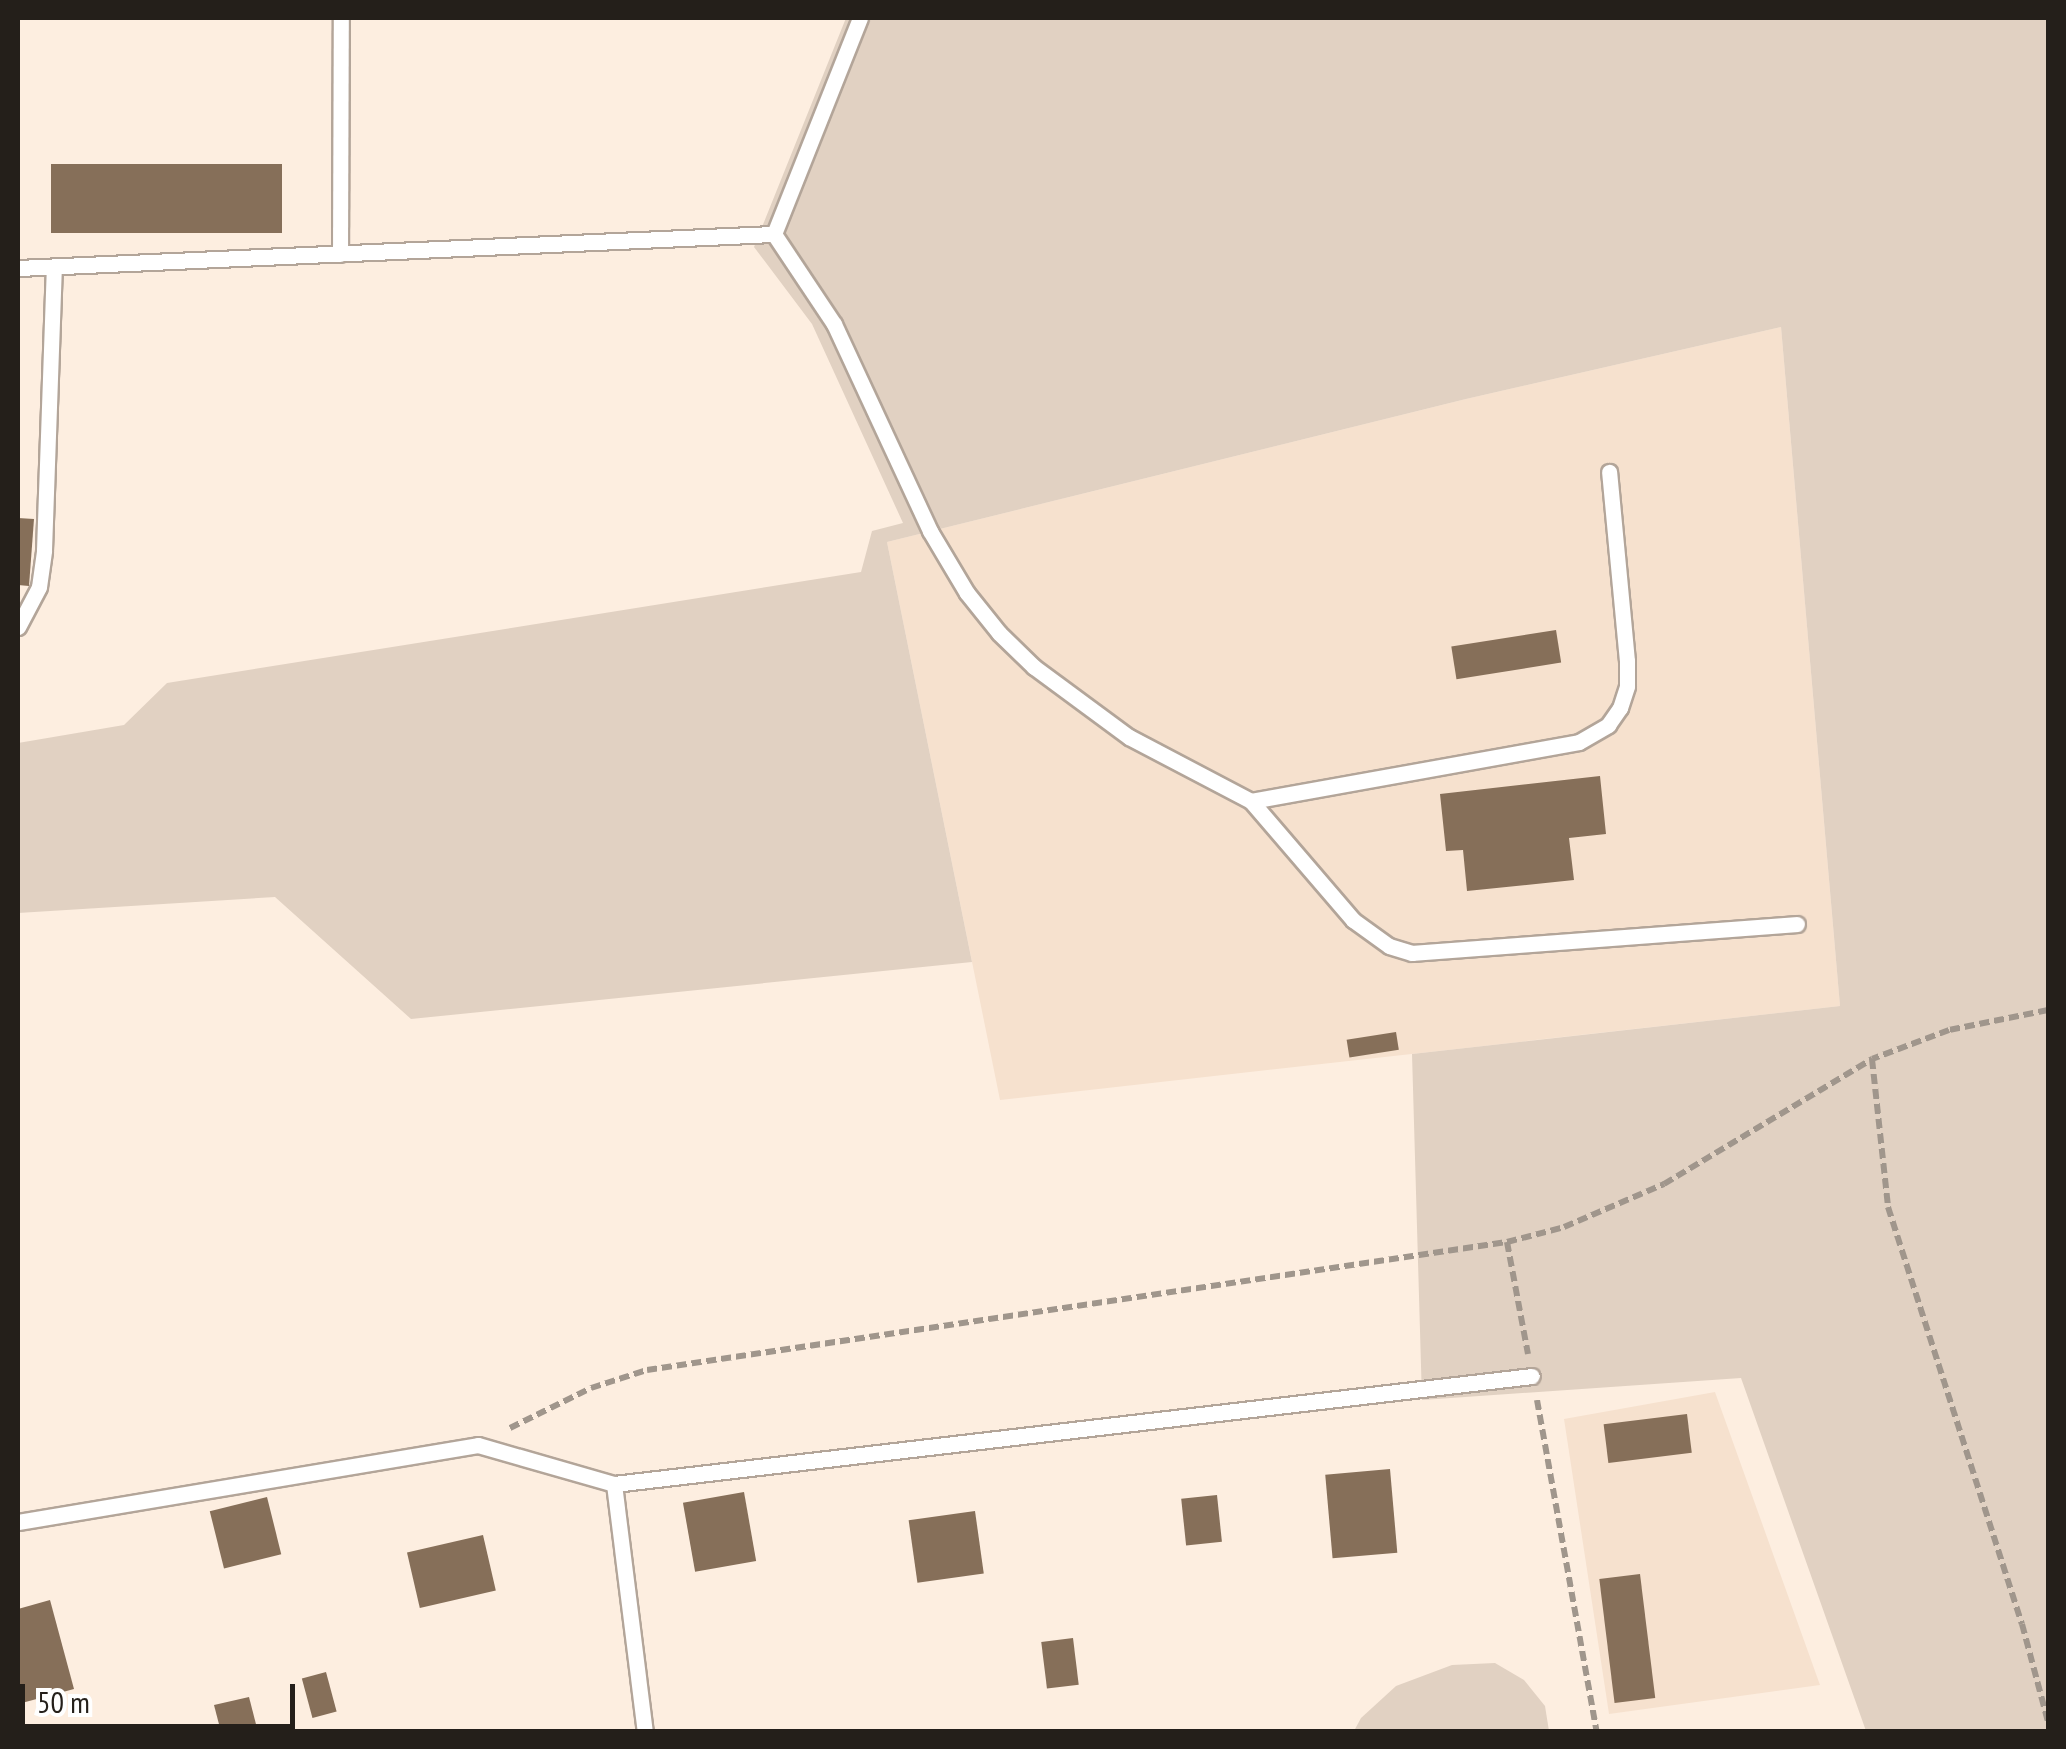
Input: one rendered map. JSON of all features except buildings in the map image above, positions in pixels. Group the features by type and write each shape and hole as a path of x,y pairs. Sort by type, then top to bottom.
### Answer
{"lane":[{"path":"340,254 341,18"},
{"path":"774,234 860,18"},
{"path":"18,268 774,234"},
{"path":"774,234 834,324 930,530 967,593 1000,633 1034,667 1129,737 1252,801 1353,920 1389,946 1412,952 1797,924"},
{"path":"18,627 40,587 44,550 54,267"},
{"path":"1252,801 1579,742 1608,725 1620,708 1627,661 1609,472"},
{"path":"18,1522 478,1446 614,1484 1532,1376"},
{"path":"614,1484 644,1732"}],"path":[{"path":"478,1446 591,1388 647,1370 1507,1242 1599,1214 1664,1184 1872,1059 1948,1030 2048,1010"},
{"path":"1872,1059 1888,1207 2022,1624 2048,1722"},
{"path":"1507,1242 1597,1732"}],"shaded area":[{"path":"846,18 2048,18 2048,1731 1866,1731 1741,1378 1422,1400 1412,1054 1840,1006 1781,327 1466,399 887,542 972,962 411,1019 275,897 18,913 18,743 124,725 167,683 861,572 872,531 903,523 812,324 754,247"},
{"path":"1781,327 1840,1006 1000,1100 887,542 1466,399"},
{"path":"1715,1392 1820,1685 1609,1714 1564,1419"},
{"path":"1495,1663 1524,1680 1545,1706 1549,1731 1354,1731 1361,1718 1396,1686 1452,1665"}]}
